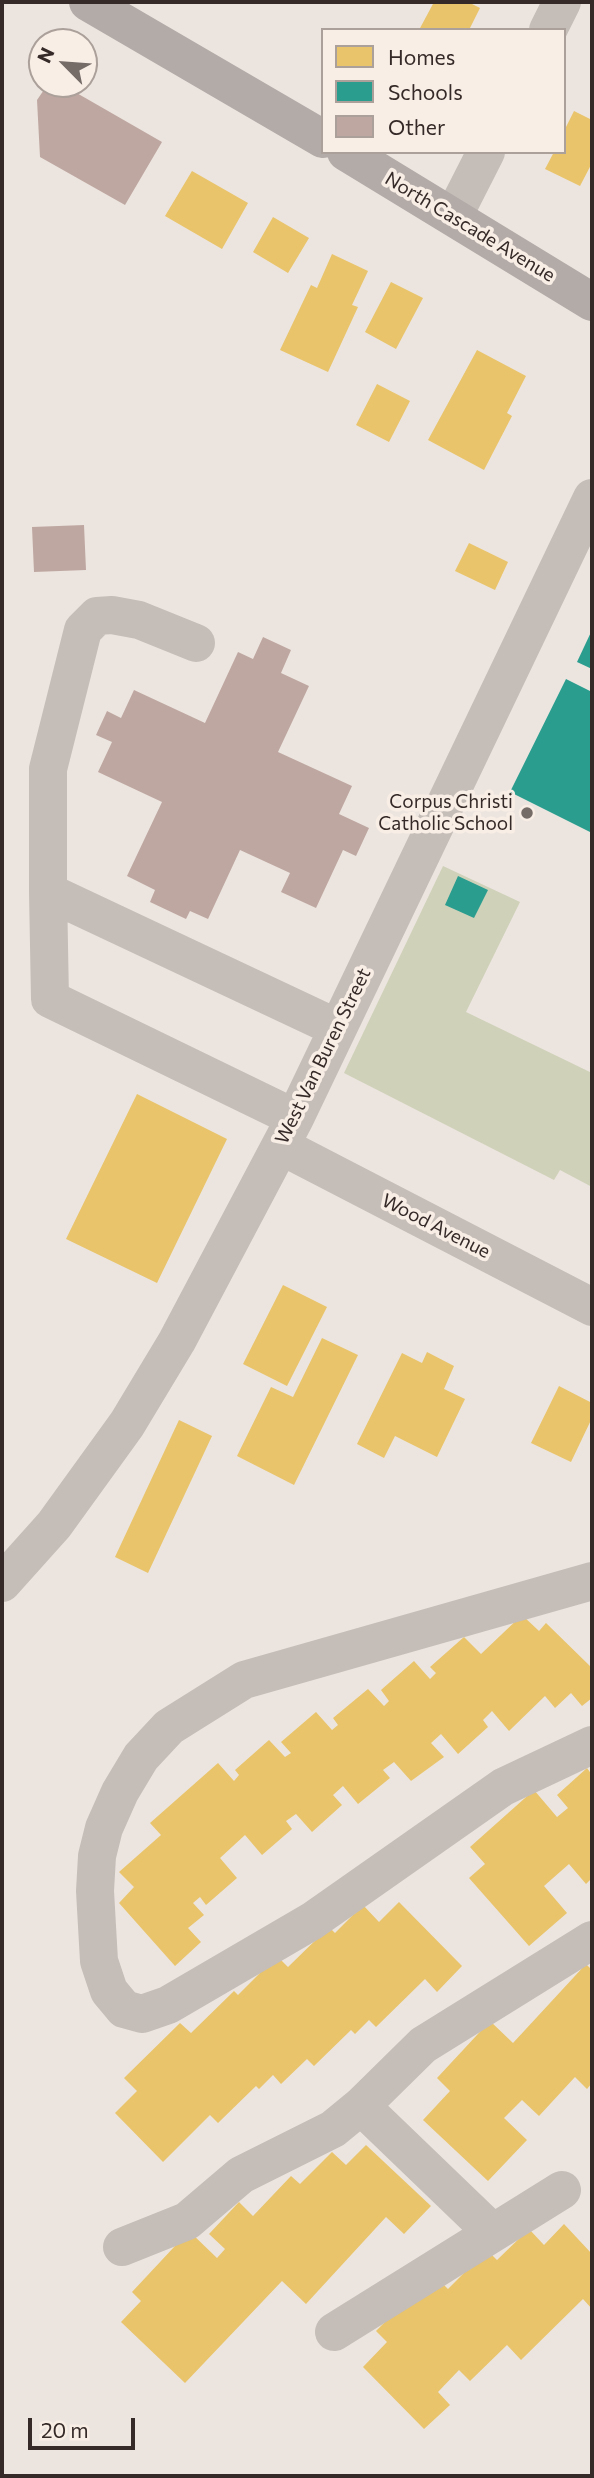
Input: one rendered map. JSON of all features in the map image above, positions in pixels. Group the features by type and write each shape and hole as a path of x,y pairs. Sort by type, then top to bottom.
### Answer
{"main road":[{"path":"89,2 321,138"},
{"name":"North Cascade Avenue","path":"349,154 454,215 592,302"}],"street":[{"path":"549,28 562,2"},
{"path":"454,215 485,154"},
{"name":"West Van Buren Street","path":"2,1583 54,1525 127,1424 177,1341 288,1132 592,498"},
{"path":"196,643 139,620 113,615 97,616 83,630 48,769 48,892 337,1028"},
{"name":"Wood Avenue","path":"48,892 50,999 592,1307"},
{"path":"592,1581 244,1680 169,1727 141,1757 120,1792 97,1856 95,1891 99,1961 109,1991 124,2009 142,2014 168,2005 312,1921 503,1787 592,1745"},
{"path":"122,2247 187,2221 241,2175 333,2129 361,2106 423,2045 592,1940"},
{"path":"361,2106 492,2232"},
{"path":"334,2332 562,2190"}],"green space":[{"path":"443,866 520,902 466,1012 592,1073 592,1187 560,1170 554,1180 344,1073"}],"building: Homes":[{"path":"434,2 468,2 480,8 470,28 420,28"},
{"path":"574,111 592,120 592,163 580,186 545,169 553,154 566,154 566,127"},
{"path":"192,171 248,203 222,249 165,216"},
{"path":"273,217 309,238 288,273 253,252"},
{"path":"332,254 368,271 352,305 358,307 328,372 280,350 311,285 317,288"},
{"path":"391,282 423,298 396,349 365,332"},
{"path":"477,350 526,376 507,413 512,416 484,470 428,440"},
{"path":"377,384 410,401 389,442 356,425"},
{"path":"469,543 508,562 495,590 455,571"},
{"path":"137,1094 227,1139 157,1283 66,1239"},
{"path":"283,1285 327,1307 287,1386 243,1364"},
{"path":"322,1338 358,1355 294,1485 237,1456 271,1387 293,1397"},
{"path":"427,1352 454,1366 444,1389 465,1399 437,1457 395,1436 384,1458 357,1444 402,1353 422,1363"},
{"path":"559,1386 592,1403 592,1418 571,1462 531,1443"},
{"path":"179,1420 212,1436 148,1573 115,1557"},
{"path":"522,1615 539,1631 546,1623 592,1668 592,1698 582,1706 571,1693 555,1708 545,1696 509,1731 492,1711 483,1720 488,1727 458,1754 441,1734 431,1743 444,1757 411,1781 394,1762 383,1770 390,1778 358,1804 343,1786 333,1795 342,1805 312,1832 296,1814 286,1821 292,1829 262,1855 245,1835 220,1858 237,1878 206,1905 200,1897 193,1903 204,1915 188,1928 201,1942 175,1966 119,1903 134,1887 119,1872 161,1835 150,1823 218,1763 234,1781 239,1775 235,1770 269,1740 285,1757 291,1753 281,1742 316,1712 332,1730 338,1725 333,1718 368,1689 384,1706 389,1701 381,1690 414,1661 430,1679 436,1673 430,1667 464,1637 481,1654"},
{"path":"587,1768 592,1775 592,1878 586,1884 569,1864 544,1886 567,1913 529,1946 469,1878 485,1864 470,1847 534,1790 557,1817 568,1808 557,1795"},
{"path":"399,1902 462,1966 437,1992 425,1979 376,2027 369,2020 355,2034 351,2030 314,2066 307,2059 281,2084 273,2075 259,2089 256,2086 218,2123 210,2115 163,2162 115,2113 137,2091 124,2078 180,2023 191,2033 234,1991 238,1995 277,1956 288,1967 329,1927 335,1933 363,1905 379,1922"},
{"path":"586,1964 592,1970 592,2083 587,2089 575,2077 539,2116 522,2100 504,2118 527,2140 488,2181 423,2120 450,2091 437,2078 490,2021 513,2043"},
{"path":"366,2145 431,2206 404,2234 386,2217 306,2304 282,2281 185,2383 121,2322 141,2301 132,2292 189,2231 217,2258 225,2249 209,2234 239,2202 253,2216 291,2176 300,2184 332,2152 346,2165"},
{"path":"564,2224 592,2254 592,2309 583,2299 521,2360 507,2345 470,2381 459,2370 438,2392 450,2405 424,2429 363,2367 387,2342 376,2331 433,2274 448,2289 487,2250 497,2260 529,2229 544,2245"}],"building: Schools":[{"path":"592,630 592,669 577,662"},
{"path":"566,679 592,692 592,833 510,792"},
{"path":"458,876 488,890 474,918 445,905"}],"building: Other":[{"path":"85,98 162,142 125,205 40,157 37,100"},
{"path":"84,525 86,570 34,572 32,527"},
{"path":"263,637 291,650 281,673 309,686 278,752 352,786 339,814 369,828 356,856 343,850 316,908 281,892 290,873 240,850 208,919 190,911 186,919 150,902 155,890 127,876 162,802 98,772 112,742 96,735 107,711 121,718 134,690 205,723 238,652 253,659"}],"place":[{"name":"Corpus Christi Catholic School","path":"527,813"}]}
